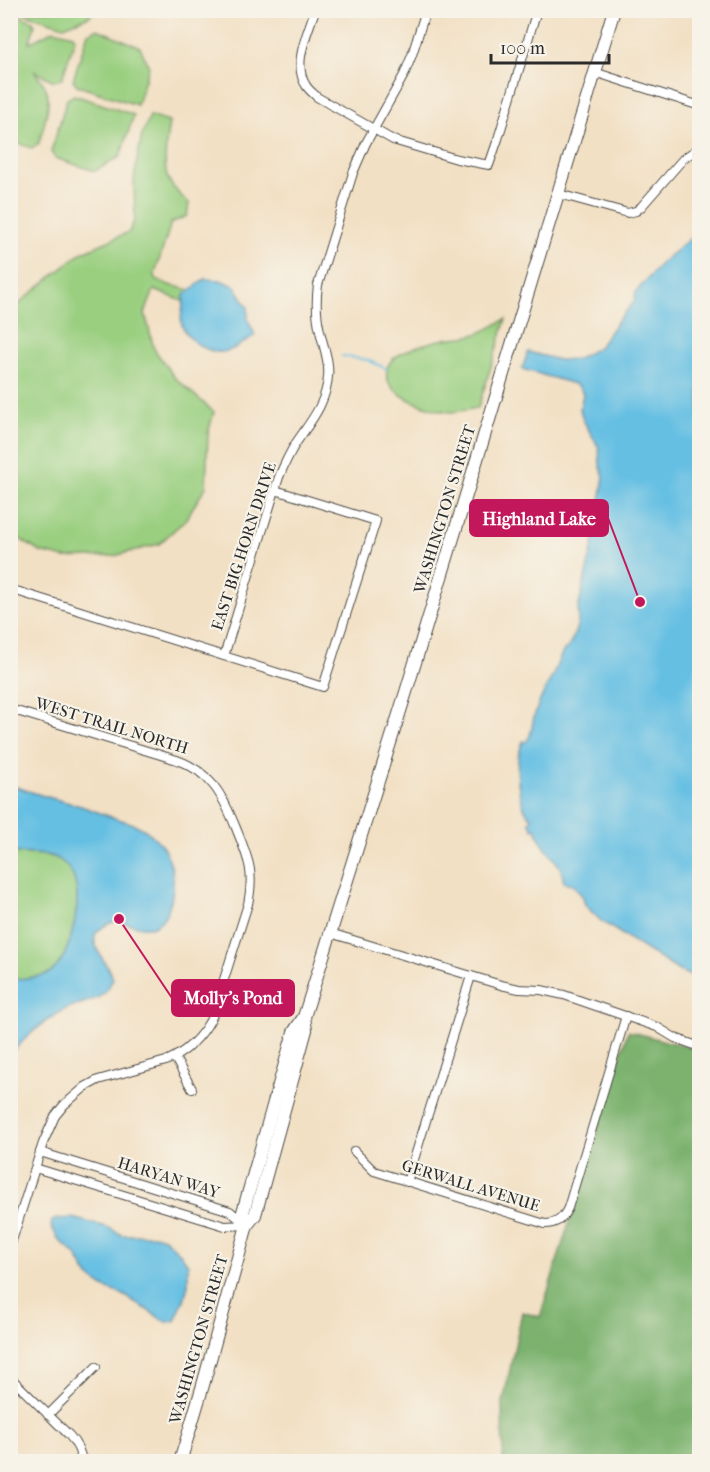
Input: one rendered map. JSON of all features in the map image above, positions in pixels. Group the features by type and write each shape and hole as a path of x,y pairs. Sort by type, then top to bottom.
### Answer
{"main road":[{"name":"WASHINGTON STREET","path":"180,1461 247,1225 255,1215 306,1030 304,1017 406,692 614,10"}],"street":[{"path":"315,10 300,62 307,87 317,97 393,140 457,159 489,165 537,10"},
{"name":"EAST BIG HORN DRIVE","path":"224,656 286,460 314,418 326,391 328,361 317,314 318,285 353,173 404,75 426,10"},
{"path":"594,72 699,106"},
{"path":"559,194 628,213 636,211 683,159 699,147"},
{"path":"10,589 323,687 376,521 275,490"},
{"name":"WEST TRAIL NORTH","path":"10,709 190,765 210,780 226,804 248,858 252,887 212,1017 204,1031 194,1043 175,1058 107,1077 85,1087 64,1105 48,1128 10,1247"},
{"path":"330,933 519,989 541,990 564,995 657,1027 675,1038 699,1047"},
{"path":"407,1182 471,976"},
{"name":"GERWALL AVENUE","path":"354,1151 374,1171 545,1224 555,1223 564,1216 568,1208 626,1016"},
{"path":"175,1058 192,1089"},
{"name":"HARYAN WAY","path":"37,1160 230,1211 247,1225"},
{"name":"HARYAN WAY","path":"37,1160 225,1227 247,1225"},
{"path":"48,1415 96,1367"},
{"path":"10,1376 69,1435 77,1445 82,1461"}],"green space":[{"path":"92,10 90,16 64,26 16,11"},
{"path":"10,12 33,21 35,26 29,43 54,30 73,35 75,38 62,79 54,81 34,71 46,88 48,104 39,143 32,148 11,141"},
{"path":"97,29 140,47 149,67 137,105 78,86 73,80 88,33"},
{"path":"74,95 134,115 120,157 95,171 55,158 51,152 67,99"},
{"path":"150,116 169,122 166,173 175,189 189,203 187,216 171,223 155,273 156,280 191,290 184,295 185,302 154,290 145,313 154,349 175,378 214,412 208,433 206,487 185,520 159,544 114,556 65,558 40,552 11,531 10,316 23,300 81,253 129,232 135,219 134,181 137,160 142,135"},
{"path":"506,319 478,408 451,412 431,408 408,399 390,385 387,376 388,366 397,356 438,340 477,334"},
{"path":"11,851 49,855 66,865 76,886 77,908 72,935 62,960 55,969 44,975 11,980"},
{"path":"628,1031 699,1050 699,1461 503,1462 502,1407 522,1312 540,1317"}],"water":[{"path":"699,231 699,979 679,971 601,921 585,905 583,897 575,887 570,883 565,883 561,869 544,846 537,830 533,829 529,822 532,820 521,799 517,766 523,741 526,742 530,735 534,715 561,655 568,648 576,629 604,476 600,466 599,448 583,420 580,409 583,394 580,388 574,384 522,369 528,352 559,360 578,359 599,347 634,302 636,292 662,262"},
{"path":"205,279 220,280 235,286 248,307 248,320 255,335 228,351 215,352 199,345 184,331 181,316 184,295"},
{"path":"11,785 141,827 161,844 171,865 173,881 168,909 163,919 156,925 144,927 117,922 110,923 96,932 95,944 113,979 106,991 97,998 53,1016 27,1037 11,1054 11,980 44,975 55,969 62,960 72,935 77,896 72,875 60,860 49,855 11,851"},
{"path":"72,1218 107,1227 122,1235 154,1235 164,1238 181,1254 188,1264 188,1285 175,1321 166,1322 124,1295 105,1288 89,1277 76,1255 59,1240 51,1226 52,1221 57,1219"}],"waterway":[{"path":"342,356 368,360 387,369"}],"place":[{"name":"Highland Lake","path":"640,602"},
{"name":"Molly's Pond","path":"119,919"}]}
